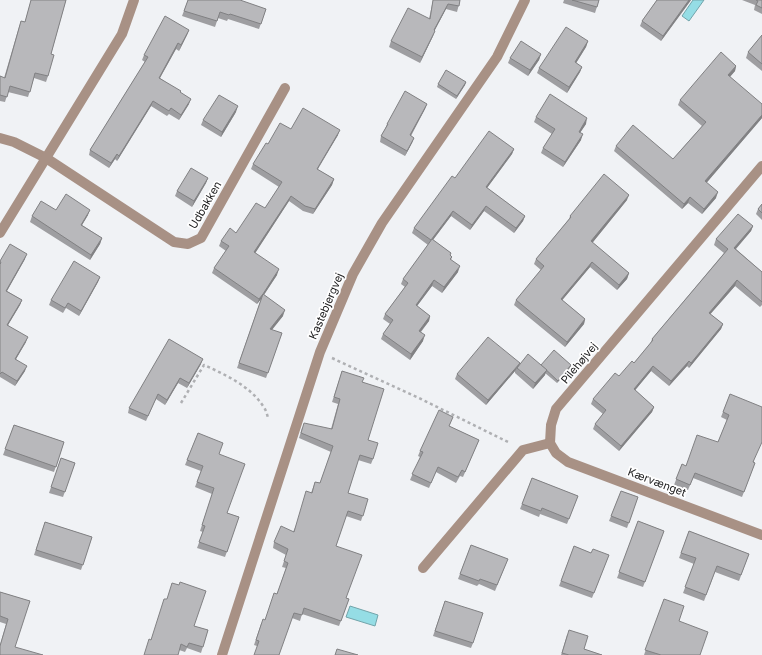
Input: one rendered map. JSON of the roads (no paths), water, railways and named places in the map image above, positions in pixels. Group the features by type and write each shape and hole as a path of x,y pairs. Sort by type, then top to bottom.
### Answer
{"street":[{"path":"0,233 122,34 134,0"},
{"name":"Kastebjergvej","path":"222,655 320,352 352,274 382,223 497,58 525,0"},
{"name":"Udbakken","path":"0,138 14,142 46,158 174,242 188,244 201,238 285,88"},
{"name":"Pilehøjvej","path":"550,443 551,425 556,409 762,166"},
{"path":"423,568 523,450 550,443"},
{"name":"Kærvænget","path":"550,443 556,453 568,462 762,535"}],"water":[{"path":"693,0 704,0 689,21 682,16"},
{"path":"350,606 378,615 375,626 346,617"}]}
